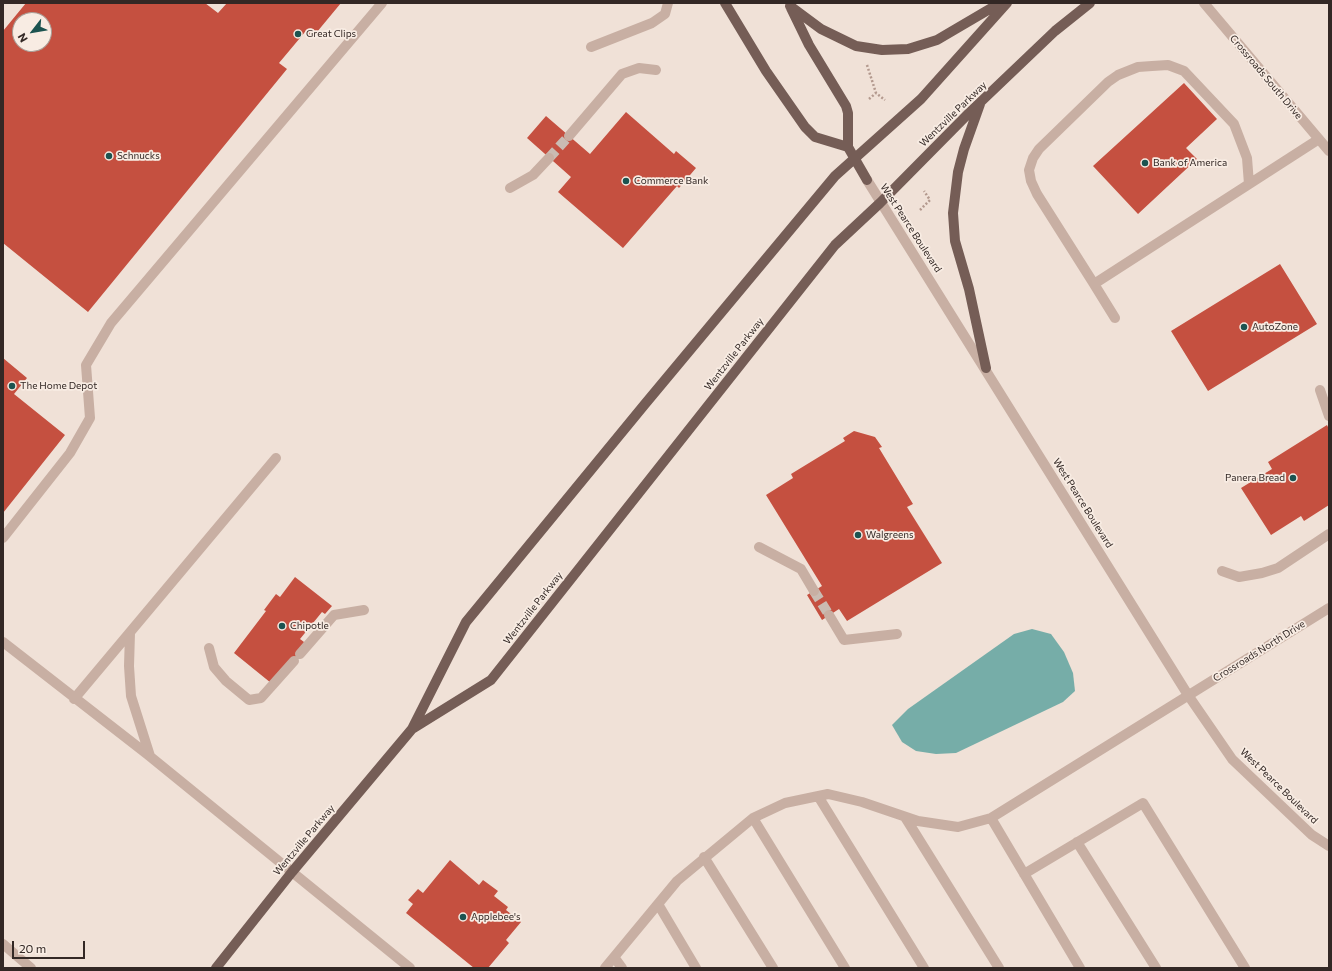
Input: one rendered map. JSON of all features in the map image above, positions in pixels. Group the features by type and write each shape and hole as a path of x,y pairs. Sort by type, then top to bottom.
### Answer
{"main road":[{"path":"724,3 766,71 805,127 815,136 848,147 848,113 846,106 810,45 789,5"},
{"path":"789,5 821,29 856,46 882,50 908,49 937,40 1000,3"},
{"name":"Wentzville Parkway","path":"216,968 292,872 412,729 466,622 835,176 921,99 1007,3"},
{"name":"Wentzville Parkway","path":"412,729 491,680 834,246 880,203 980,103 1055,31 1090,3"},
{"path":"980,103 964,149 958,172 953,213 955,241 969,289 986,368"},
{"name":"West Pearce Boulevard","path":"848,147 867,180"}],"street":[{"path":"3,538 70,453 90,418 86,365 111,323 382,3"},
{"path":"591,47 652,23 665,14 668,3"},
{"name":"Crossroads South Drive","path":"1204,3 1329,151"},
{"path":"1115,318 1031,182 1029,170 1033,158 1045,143 1108,82 1118,75 1138,67 1168,65 1184,71 1234,124 1247,158 1249,184"},
{"path":"569,136 622,74 639,68 656,70"},
{"path":"1094,284 1319,139"},
{"path":"510,188 533,175 549,158"},
{"name":"West Pearce Boulevard","path":"867,180 880,203 986,368 1188,695 1232,759 1312,835 1329,846"},
{"path":"1320,390 1329,416"},
{"path":"74,699 276,458"},
{"path":"1222,571 1239,577 1262,573 1278,568 1329,534"},
{"path":"759,547 801,569 814,591"},
{"name":"Crossroads North Drive","path":"605,968 677,881 704,857 753,818 785,803 828,794 862,802 918,821 958,827 991,818 1329,608"},
{"path":"208,648 214,667 226,681 249,700 261,698 334,615 364,610"},
{"path":"829,615 844,640 897,634"},
{"path":"130,633 129,666 131,696 150,756"},
{"path":"3,642 74,699 150,756 410,968"},
{"path":"818,796 924,968"},
{"path":"1024,874 1143,803 1245,968"},
{"path":"905,817 999,968"},
{"path":"753,818 845,968"},
{"path":"991,818 1080,968"},
{"path":"1077,842 1156,968"},
{"path":"704,857 773,968"},
{"path":"658,904 696,968"},
{"path":"3,944 31,968"},
{"path":"614,956 622,968"}],"path":[{"path":"866,61 876,93 885,100"},
{"path":"869,99 876,93"},
{"path":"920,210 930,200 924,191"}],"water":[{"path":"1032,629 1051,634 1064,652 1073,673 1075,691 1063,702 956,753 936,754 916,751 902,742 892,725 908,709 1014,634"}],"building":[{"name":"Schnucks","path":"26,3 205,3 218,13 227,3 341,3 312,38 305,32 279,63 287,69 88,312 3,243 3,31 12,20 12,52 52,52 52,12 19,12"},
{"name":"Bank of America","path":"1184,83 1217,119 1186,148 1197,159 1138,214 1093,166"},
{"name":"Commerce Bank","path":"626,112 674,154 676,151 696,168 679,188 677,186 623,248 558,192 571,177 527,138 546,116 590,154"},
{"name":"AutoZone","path":"1280,264 1317,324 1208,391 1171,331"},
{"path":"3,358 27,378 14,394 65,435 3,513"},
{"name":"Panera Bread","path":"1327,425 1329,429 1329,505 1304,521 1301,516 1271,535 1241,488 1272,469 1268,462"},
{"name":"Walgreens","path":"854,431 875,437 882,447 879,448 913,504 907,507 942,563 847,621 839,609 822,620 807,595 822,586 766,495 793,478 791,474 845,441 843,438"},
{"name":"Chipotle","path":"295,577 332,606 325,614 322,612 300,639 304,642 302,655 271,683 234,653 266,611 264,610 276,594 280,597"},
{"name":"Applebee's","path":"450,860 479,885 483,880 498,891 494,896 508,907 506,910 521,922 506,940 509,943 488,968 474,968 406,913 413,904 408,900 418,889 423,893"}],"tunnel":[{"path":"549,158 569,136"},
{"path":"814,591 829,615"}],"place":[{"name":"Great Clips","path":"298,34"},
{"name":"Schnucks","path":"109,156"},
{"name":"Bank of America","path":"1145,163"},
{"name":"Commerce Bank","path":"626,181"},
{"name":"AutoZone","path":"1244,327"},
{"name":"The Home Depot","path":"12,386"},
{"name":"Panera Bread","path":"1293,478"},
{"name":"Walgreens","path":"858,535"},
{"name":"Chipotle","path":"282,626"},
{"name":"Applebee's","path":"463,917"}]}
